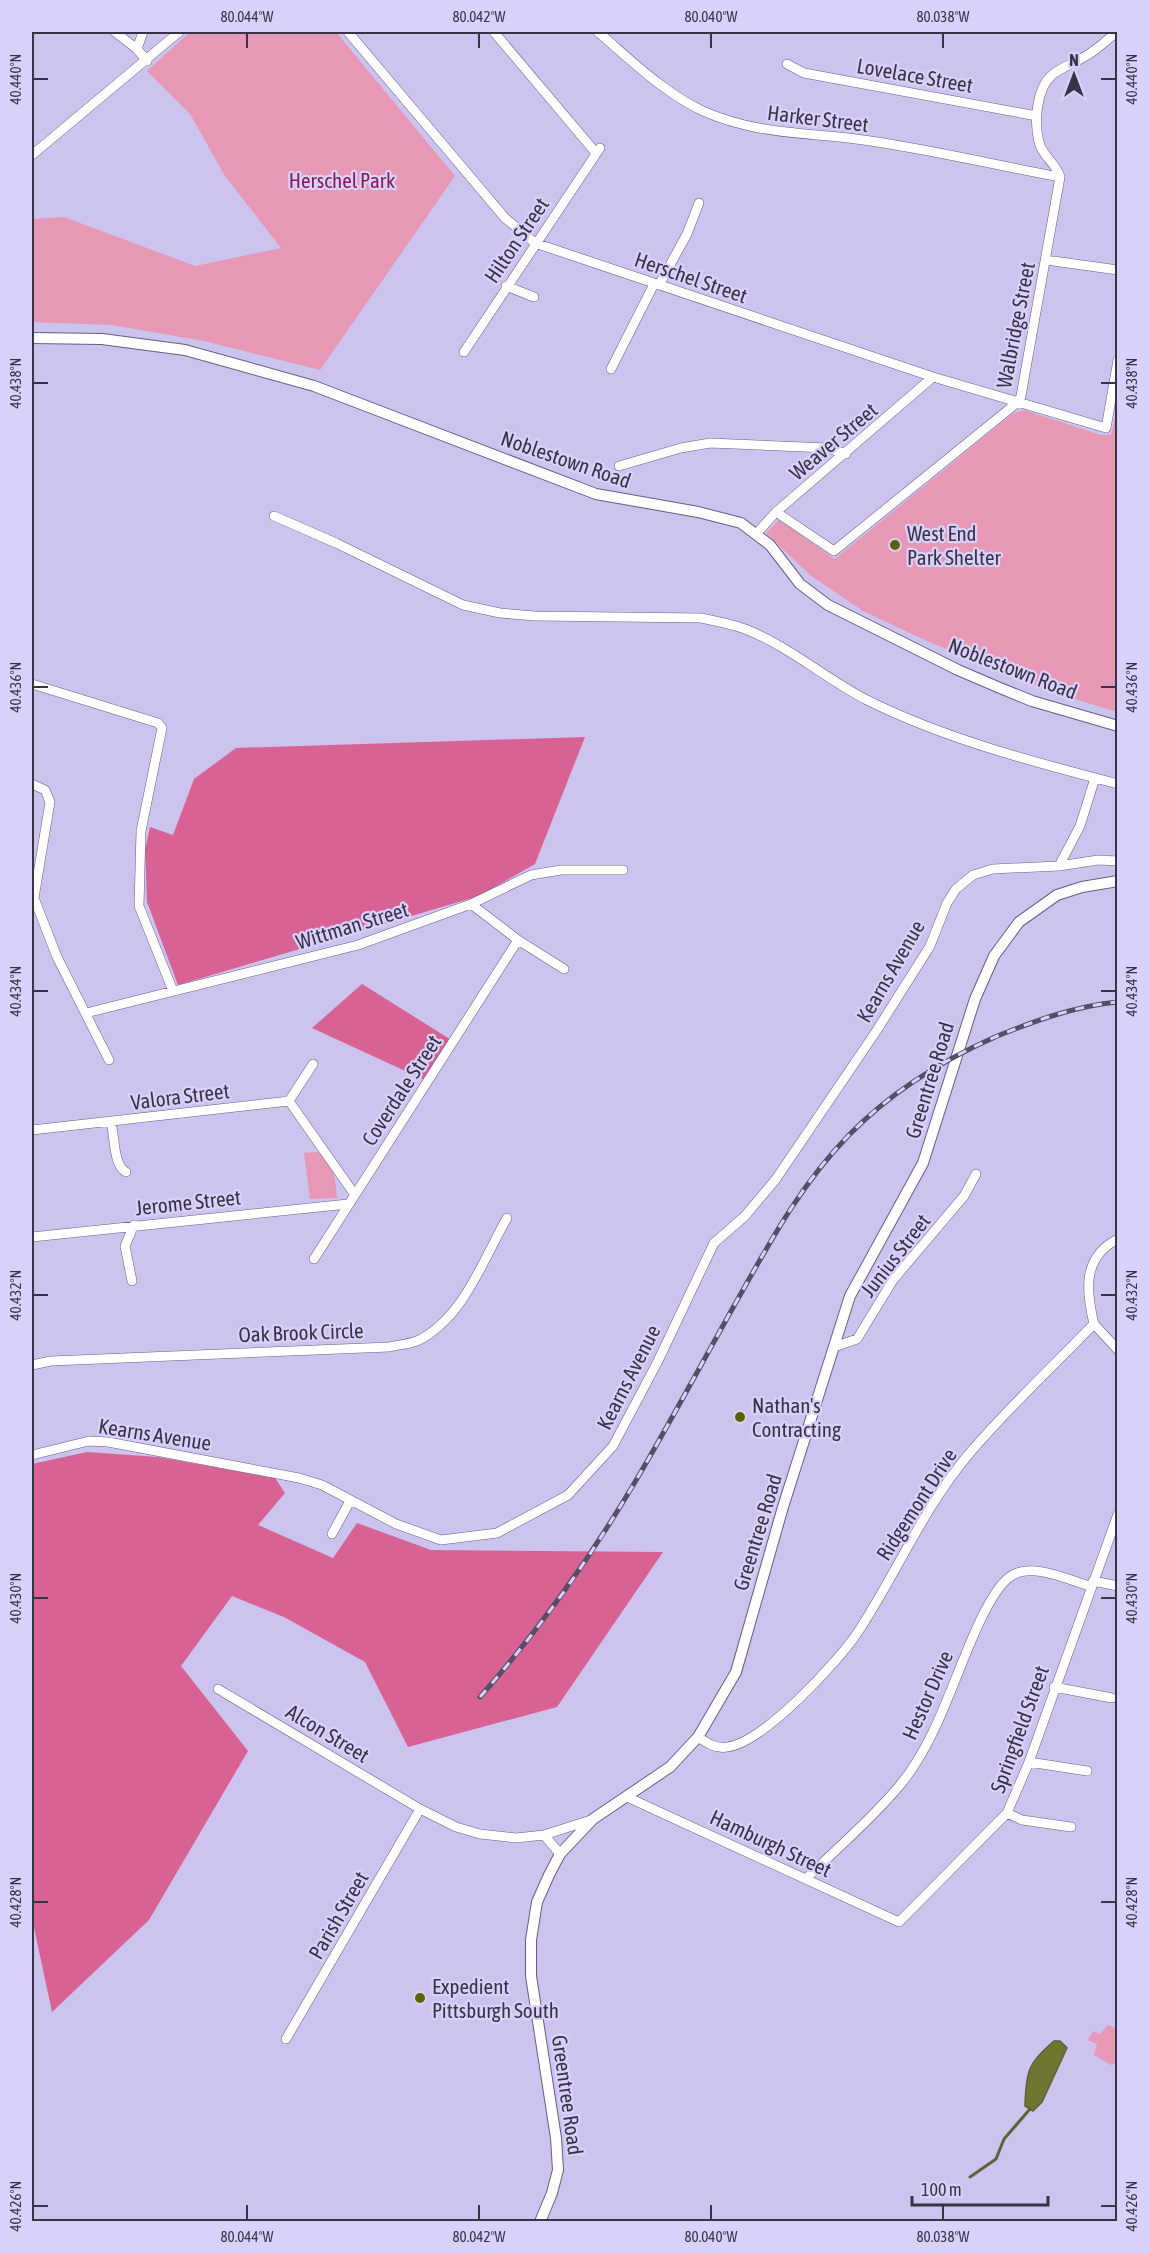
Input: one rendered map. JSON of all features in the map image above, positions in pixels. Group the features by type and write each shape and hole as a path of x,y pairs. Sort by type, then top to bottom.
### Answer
{"main road":[{"name":"Noblestown Road","path":"32,338 135,342 196,353 314,386 596,494 726,518 741,523 770,545 800,584 828,604 958,670 1000,688 1032,701 1118,726"},
{"name":"Greentree Road","path":"540,2222 552,2193 558,2170 556,2138 531,1976 531,1940 537,1902 560,1854 593,1819 670,1767 698,1737 736,1672 850,1296 923,1164 975,999 994,956 1019,922 1057,895 1082,887 1118,881"}],"street":[{"path":"115,32 137,49 147,62"},
{"path":"137,49 143,32"},
{"path":"32,156 147,62 179,32"},
{"name":"Herschel Street","path":"348,32 505,218 535,243 933,377 1106,428 1118,360"},
{"name":"Hilton Street","path":"464,352 598,151 494,32"},
{"name":"Harker Street","path":"598,32 650,76 675,93 701,110 734,123 785,134 863,140 1060,177"},
{"path":"1060,177 1057,168 1043,152 1039,142 1037,116 1042,92 1052,75 1093,52 1118,32"},
{"name":"Lovelace Street","path":"787,64 804,73 1037,116"},
{"name":"Walbridge Street","path":"776,512 834,552 1018,402 1021,396 1060,177"},
{"path":"611,369 687,234 699,203"},
{"path":"1046,260 1118,270"},
{"path":"506,286 534,297"},
{"name":"Weaver Street","path":"757,533 776,512 933,377"},
{"path":"619,465 681,448 710,443 826,448 846,454"},
{"path":"274,516 336,543 463,605 500,614 701,618 736,626 774,644 867,700 948,734 1118,784"},
{"path":"32,684 158,723 162,728 141,831 139,906 172,991"},
{"path":"1059,866 1080,826 1095,778"},
{"path":"32,784 45,790 50,802 33,897 57,957 109,1060"},
{"name":"Kearns Avenue","path":"32,1455 89,1441 130,1445 299,1478 322,1485 396,1524 441,1540 497,1533 568,1495 613,1446 658,1361 714,1243 745,1216 776,1179 930,946 947,903 956,889 973,875 993,869 1059,866 1098,860 1118,861"},
{"name":"Wittman Street","path":"86,1013 358,945 471,904 531,875 561,870 623,870"},
{"path":"471,904 518,940 564,969"},
{"name":"Coverdale Street","path":"314,1260 518,940"},
{"path":"313,1064 289,1101 355,1195"},
{"name":"Valora Street","path":"32,1130 111,1123 289,1101"},
{"path":"111,1123 117,1159 120,1167 126,1172"},
{"name":"Junius Street","path":"834,1347 857,1339 893,1280 964,1196 976,1174"},
{"name":"Jerome Street","path":"32,1237 348,1204"},
{"name":"Oak Brook Circle","path":"32,1365 51,1360 389,1347 416,1341 442,1324 460,1302 507,1218"},
{"path":"132,1281 125,1245 135,1225"},
{"path":"1118,1239 1110,1243 1097,1259 1087,1278 1094,1324 1118,1350"},
{"name":"Ridgemont Drive","path":"698,1737 711,1746 729,1747 758,1733 811,1690 857,1633 928,1511 968,1455 1094,1324"},
{"path":"332,1534 350,1501"},
{"name":"Springfield Street","path":"899,1922 1007,1813 1029,1762 1054,1687 1118,1514"},
{"name":"Hestor Drive","path":"806,1879 900,1785 915,1763 936,1724 970,1642 997,1593 1009,1577 1021,1571 1035,1571 1118,1586"},
{"path":"1054,1687 1112,1698"},
{"name":"Alcon Street","path":"218,1689 420,1809 456,1827 480,1834 516,1838 544,1835 593,1819"},
{"path":"1029,1762 1087,1771"},
{"name":"Hamburgh Street","path":"627,1797 899,1922"},
{"name":"Parish Street","path":"286,2039 420,1809"},
{"path":"1007,1813 1022,1820 1071,1827"},
{"path":"544,1835 560,1854"}],"green space":[{"name":"Herschel Park","path":"190,32 336,32 455,176 320,370 204,341 112,325 32,322 32,219 64,217 195,266 281,248 225,176 190,114 147,71"},
{"path":"1117,409 1117,712 1049,691 927,641 863,611 810,575 766,533 779,520 835,559 1012,414 1024,410 1101,435 1111,435"},
{"path":"317,1152 323,1155 331,1165 337,1198 310,1199 304,1153"},
{"path":"1108,2025 1117,2029 1117,2062 1111,2065 1094,2055 1097,2044 1088,2040 1093,2031 1100,2034"}],"shaded area":[{"path":"585,737 535,864 479,896 178,985 147,902 145,850 150,827 173,835 194,779 236,748"},
{"path":"362,984 453,1041 427,1081 312,1028"},
{"path":"87,1452 158,1457 275,1478 285,1493 258,1525 333,1558 357,1523 431,1550 663,1552 557,1707 408,1747 365,1662 284,1617 232,1596 181,1666 248,1751 149,1920 52,2012 32,1918 32,1464"},
{"path":"1054,2041 1060,2041 1067,2048 1042,2102 1033,2111 1025,2106 1026,2084 1030,2069"}],"waterway":[{"path":"970,2177 996,2159 1004,2139 1030,2109"}],"railway":[{"path":"480,1697 543,1620 600,1539 648,1459 775,1233 802,1192 832,1153 882,1105 936,1067 995,1037 1040,1020 1086,1007 1118,1002"}],"place":[{"name":"West End Park Shelter","path":"895,545"},
{"name":"Nathan's Contracting","path":"740,1417"},
{"name":"Expedient Pittsburgh South","path":"420,1998"}]}
